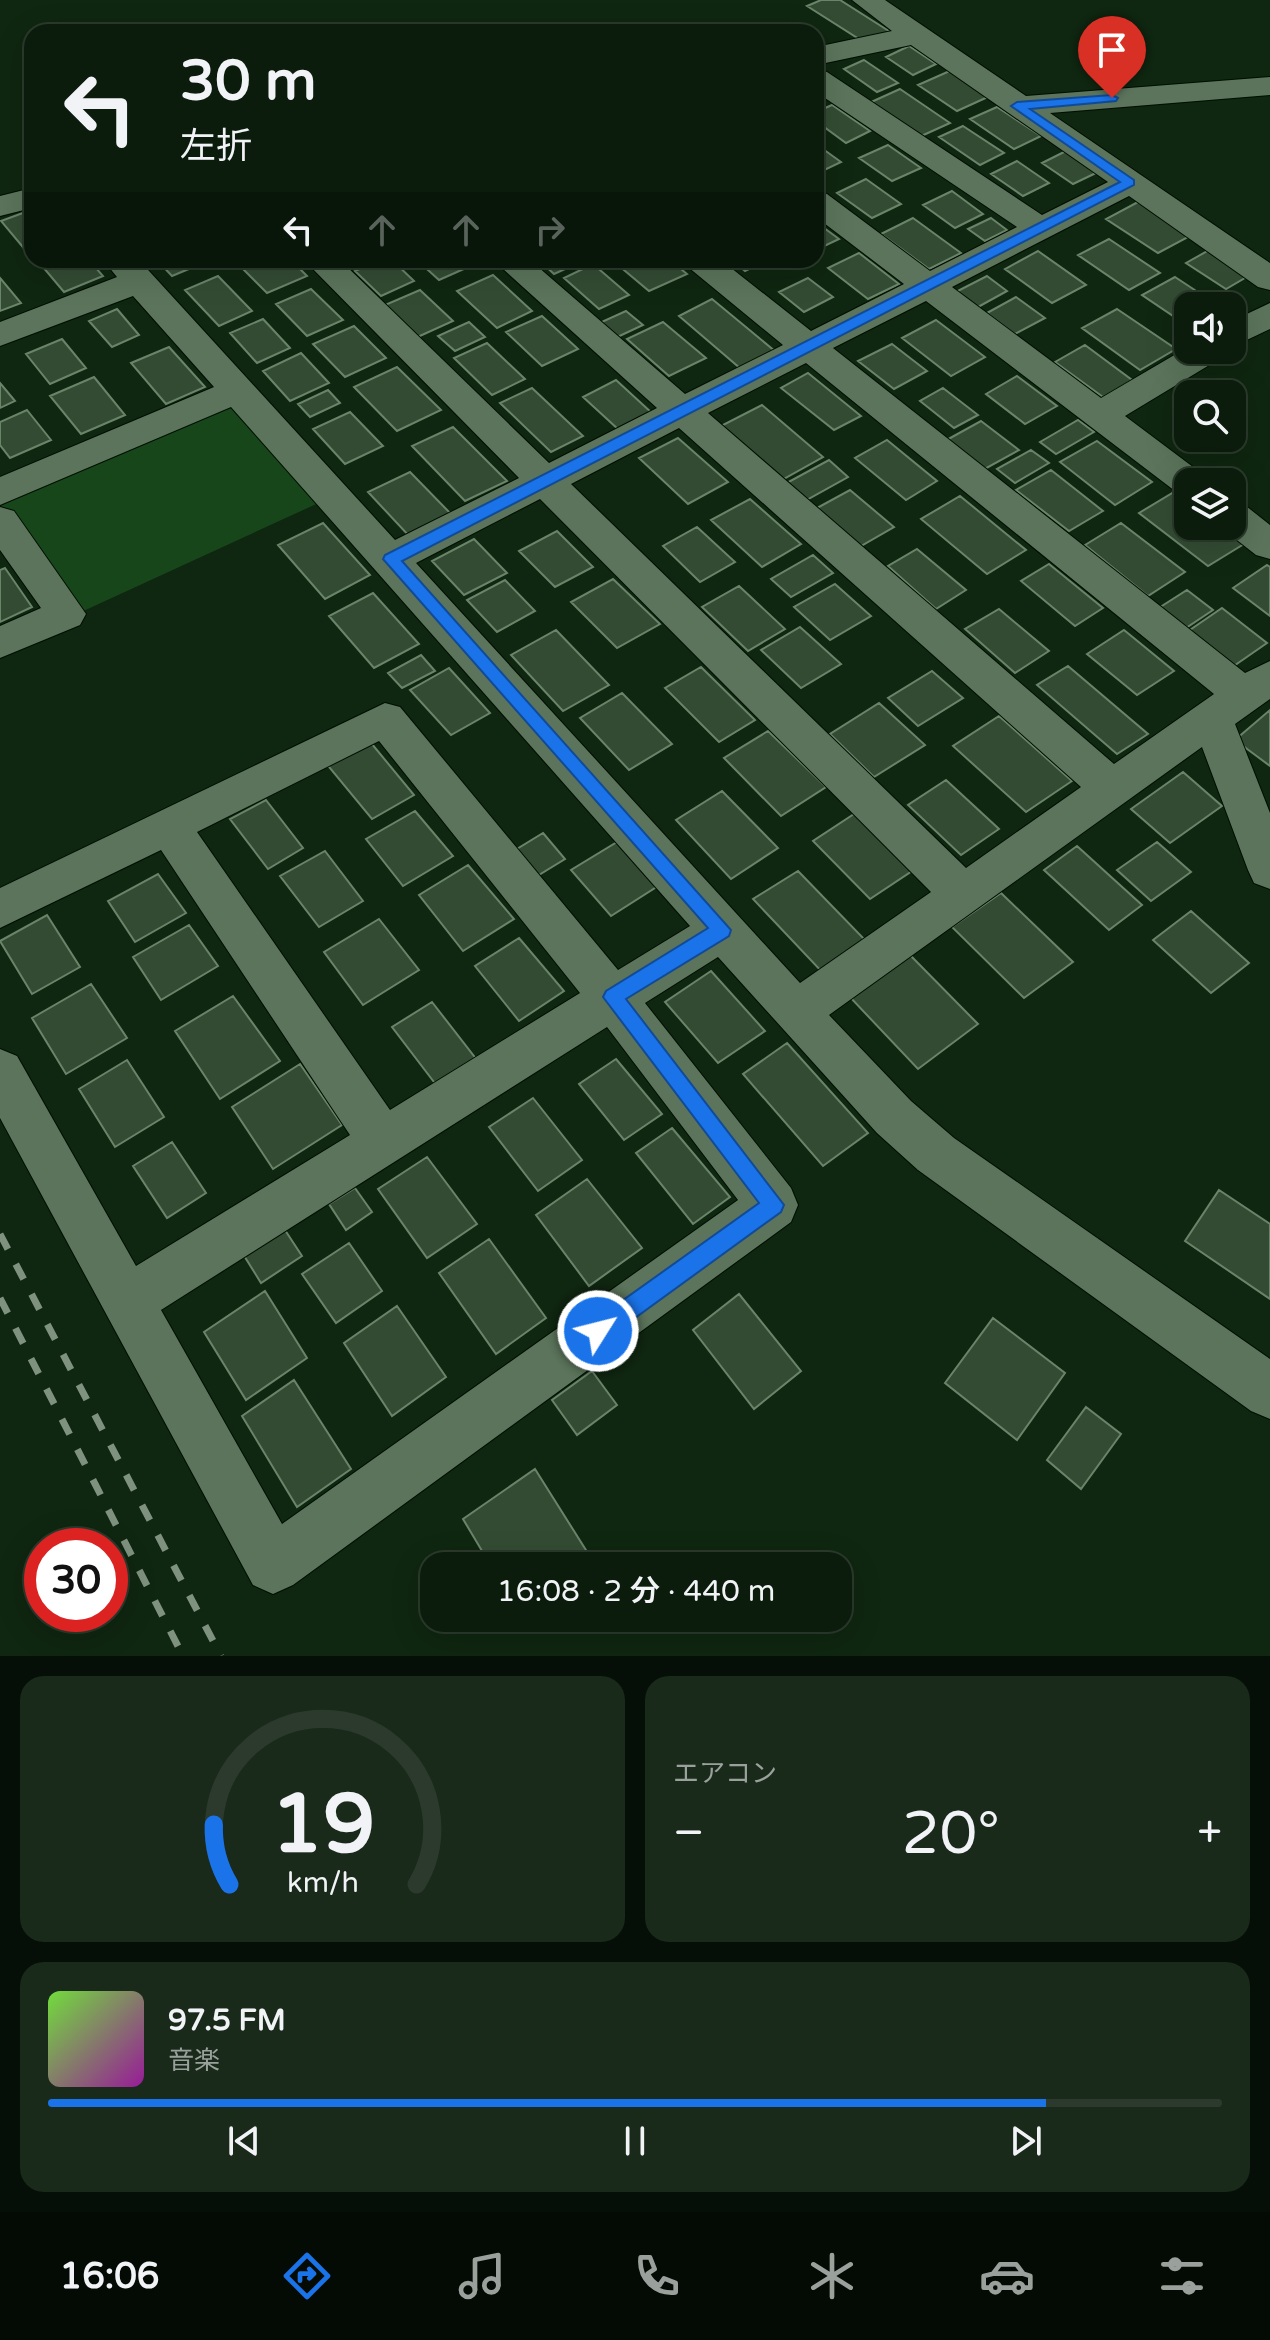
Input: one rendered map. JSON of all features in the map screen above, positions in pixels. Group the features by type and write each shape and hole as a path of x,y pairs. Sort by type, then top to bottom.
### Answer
{"street":[{"path":"866,0 1270,279"},
{"path":"824,54 915,35"},
{"path":"824,83 1040,228"},
{"path":"1017,106 1270,86"},
{"path":"391,559 1130,183"},
{"path":"0,206 24,200"},
{"path":"824,207 1174,471"},
{"path":"329,268 964,895"},
{"path":"519,268 1113,789"},
{"path":"710,268 1242,697 1270,870"},
{"path":"0,335 129,271 894,1117 936,1154 1270,1392"},
{"path":"1246,328 1270,314"},
{"path":"1099,415 1185,364"},
{"path":"0,492 236,391"},
{"path":"0,521 66,614 0,643"},
{"path":"1246,527 1270,545"},
{"path":"796,1012 1242,697"},
{"path":"0,909 385,719 612,997 773,1205 273,1565 0,1071"},
{"path":"169,826 383,1141"},
{"path":"126,1302 722,930"}],"green space":[{"path":"232,399 325,500 79,613 0,505 0,499"}],"building":[{"path":"821,0 840,0 892,33 867,44 807,6"},
{"path":"909,46 936,64 913,75 886,57"},
{"path":"864,60 898,83 877,92 844,69"},
{"path":"952,70 990,96 957,111 918,85"},
{"path":"900,89 950,123 919,137 869,103"},
{"path":"832,105 870,131 846,143 824,127 824,108"},
{"path":"997,107 1041,136 1014,149 970,119"},
{"path":"963,126 1004,153 980,165 939,137"},
{"path":"888,145 921,168 892,181 859,158"},
{"path":"824,150 841,162 824,170"},
{"path":"1066,151 1098,172 1073,184 1042,163"},
{"path":"1017,161 1049,183 1023,196 991,174"},
{"path":"866,179 901,204 872,218 837,193"},
{"path":"952,191 983,214 955,228 923,205"},
{"path":"1138,202 1190,236 1158,253 1106,219"},
{"path":"24,213 24,248 1,221"},
{"path":"913,218 961,253 929,269 881,234"},
{"path":"991,218 1007,230 985,241 968,229"},
{"path":"824,228 839,239 824,246"},
{"path":"1109,239 1160,273 1129,290 1078,255"},
{"path":"1211,249 1250,275 1226,289 1186,263"},
{"path":"1038,251 1086,285 1052,303 1005,269"},
{"path":"859,253 899,284 868,299 828,268"},
{"path":"44,268 96,268 103,276 64,292"},
{"path":"164,268 191,268 172,276"},
{"path":"242,268 299,268 307,276 267,293"},
{"path":"362,268 400,268 414,281 381,296 355,271"},
{"path":"426,268 466,268 439,280"},
{"path":"548,268 567,268 554,274"},
{"path":"585,268 598,268 629,295 599,309 564,278"},
{"path":"622,268 680,268 687,274 649,291"},
{"path":"493,275 532,311 497,328 457,291"},
{"path":"218,276 252,311 219,326 185,290"},
{"path":"987,276 1007,291 969,312 948,296"},
{"path":"1175,277 1198,292 1174,292 1174,317 1142,295"},
{"path":"0,278 21,303 0,311"},
{"path":"808,278 833,297 804,312 779,292"},
{"path":"311,289 343,320 307,336 276,304"},
{"path":"420,290 453,321 411,340 378,308"},
{"path":"1016,297 1045,318 1015,334 987,313"},
{"path":"712,299 776,352 741,369 679,316"},
{"path":"117,309 139,335 112,347 89,321"},
{"path":"1117,309 1174,350 1140,370 1082,328"},
{"path":"626,311 643,325 611,340 595,325"},
{"path":"542,316 578,349 542,366 506,332"},
{"path":"263,319 290,348 257,363 230,333"},
{"path":"936,320 985,357 951,376 902,338"},
{"path":"469,322 485,337 455,351 438,336"},
{"path":"663,322 706,358 669,376 627,339"},
{"path":"354,326 386,358 345,377 313,344"},
{"path":"62,339 86,368 50,384 26,354"},
{"path":"487,343 525,379 492,395 454,358"},
{"path":"892,344 927,371 894,389 858,361"},
{"path":"1085,345 1132,380 1103,397 1055,362"},
{"path":"169,347 205,387 166,404 131,363"},
{"path":"301,353 329,383 290,401 263,371"},
{"path":"397,367 441,410 397,431 354,387"},
{"path":"808,373 861,416 834,430 781,388"},
{"path":"1017,376 1057,406 1025,424 986,394"},
{"path":"94,377 125,415 81,434 50,396"},
{"path":"616,380 653,414 619,430 583,397"},
{"path":"0,383 15,401 0,408"},
{"path":"532,388 583,436 551,452 500,403"},
{"path":"943,388 978,415 954,428 920,401"},
{"path":"328,390 340,403 310,417 298,404"},
{"path":"762,405 823,457 780,481 719,427"},
{"path":"27,410 51,440 10,458 0,445 0,422"},
{"path":"350,412 383,446 345,464 313,429"},
{"path":"1078,420 1094,432 1056,454 1040,442"},
{"path":"981,421 1019,450 981,471 943,442"},
{"path":"453,427 507,481 465,501 412,446"},
{"path":"678,438 728,482 688,504 639,458"},
{"path":"887,440 937,481 906,500 855,458"},
{"path":"1097,441 1152,482 1115,505 1060,462"},
{"path":"1031,450 1049,463 1015,483 997,469"},
{"path":"829,460 848,477 803,502 783,485"},
{"path":"1051,470 1103,511 1069,531 1016,490"},
{"path":"410,472 452,515 410,537 368,492"},
{"path":"850,490 894,527 861,546 817,508"},
{"path":"1174,492 1174,540 1139,513"},
{"path":"960,496 1026,550 987,574 921,519"},
{"path":"750,499 801,544 762,567 711,520"},
{"path":"323,523 370,575 325,599 278,545"},
{"path":"1121,523 1185,572 1148,596 1085,545"},
{"path":"697,527 735,562 700,582 663,546"},
{"path":"557,531 593,567 555,587 519,551"},
{"path":"474,539 507,573 464,595 432,561"},
{"path":"1174,540 1239,540 1244,544 1208,566"},
{"path":"917,549 966,590 936,609 888,566"},
{"path":"813,555 833,573 791,597 771,579"},
{"path":"1049,564 1103,608 1075,626 1021,581"},
{"path":"1267,565 1270,567 1270,616 1233,588"},
{"path":"5,568 32,607 0,622 0,570"},
{"path":"613,579 660,624 617,648 571,602"},
{"path":"505,580 535,611 497,632 467,600"},
{"path":"835,584 871,616 830,640 794,607"},
{"path":"739,586 785,629 748,651 702,607"},
{"path":"1187,590 1213,610 1180,632 1154,611"},
{"path":"373,593 419,644 374,668 329,616"},
{"path":"1222,608 1267,643 1228,670 1184,634"},
{"path":"999,609 1049,651 1015,673 965,629"},
{"path":"800,627 841,664 801,688 761,650"},
{"path":"556,630 609,685 563,711 511,655"},
{"path":"1124,630 1174,671 1137,695 1087,654"},
{"path":"421,655 435,671 402,688 388,673"},
{"path":"1068,666 1148,734 1117,754 1037,685"},
{"path":"701,667 755,720 719,742 665,688"},
{"path":"449,668 490,713 451,735 410,690"},
{"path":"932,671 963,698 918,726 888,698"},
{"path":"622,693 672,744 629,770 580,718"},
{"path":"879,703 925,745 874,777 830,734"},
{"path":"1270,710 1270,766 1235,740"},
{"path":"999,716 1072,781 1026,812 953,746"},
{"path":"768,731 826,787 781,816 724,758"},
{"path":"367,738 414,795 372,819 325,762"},
{"path":"1183,772 1222,806 1170,843 1131,809"},
{"path":"946,780 999,829 961,855 908,805"},
{"path":"722,791 778,848 731,879 676,820"},
{"path":"266,800 303,848 268,869 230,819"},
{"path":"415,811 453,856 403,886 366,839"},
{"path":"854,814 912,871 870,899 813,841"},
{"path":"543,833 565,859 534,878 512,852"},
{"path":"617,842 658,886 611,916 571,870"},
{"path":"1157,842 1191,872 1151,901 1117,870"},
{"path":"1077,846 1142,905 1109,930 1044,870"},
{"path":"325,851 363,901 319,927 280,876"},
{"path":"468,865 514,919 463,951 419,895"},
{"path":"798,871 867,942 823,973 753,899"},
{"path":"158,874 186,913 135,942 108,901"},
{"path":"1001,893 1073,962 1024,998 952,927"},
{"path":"1191,911 1249,963 1211,993 1153,940"},
{"path":"47,915 80,967 32,994 0,941"},
{"path":"379,919 419,970 363,1005 324,952"},
{"path":"189,925 218,966 161,1000 133,957"},
{"path":"519,938 564,991 519,1021 475,966"},
{"path":"908,953 978,1024 918,1069 848,995"},
{"path":"711,971 765,1031 718,1063 665,1002"},
{"path":"91,984 127,1038 66,1074 32,1018"},
{"path":"233,996 280,1061 220,1099 175,1031"},
{"path":"432,1002 477,1060 437,1086 392,1027"},
{"path":"787,1043 868,1133 823,1166 743,1074"},
{"path":"616,1059 662,1114 624,1140 579,1084"},
{"path":"127,1060 164,1117 115,1147 79,1089"},
{"path":"300,1064 342,1125 273,1169 232,1107"},
{"path":"533,1098 582,1160 538,1191 489,1127"},
{"path":"672,1128 730,1197 693,1224 636,1153"},
{"path":"172,1142 206,1193 167,1218 133,1166"},
{"path":"427,1157 477,1224 427,1258 378,1189"},
{"path":"587,1179 642,1248 589,1286 536,1215"},
{"path":"355,1188 372,1212 346,1230 329,1204"},
{"path":"1219,1190 1270,1224 1270,1299 1185,1241"},
{"path":"283,1227 302,1256 261,1283 243,1254"},
{"path":"489,1239 546,1318 496,1354 439,1273"},
{"path":"349,1243 382,1291 336,1323 302,1274"},
{"path":"265,1291 307,1358 246,1400 204,1332"},
{"path":"739,1294 801,1371 754,1409 693,1330"},
{"path":"397,1306 446,1377 392,1416 344,1343"},
{"path":"993,1318 1065,1373 1017,1440 945,1383"},
{"path":"592,1371 617,1405 577,1435 552,1400"},
{"path":"294,1380 351,1469 297,1507 242,1416"},
{"path":"1086,1407 1121,1434 1081,1489 1047,1460"},
{"path":"535,1469 587,1552 483,1552 463,1519"}],"railway":[{"path":"0,1234 221,1656"},
{"path":"0,1298 183,1656"}],"route":[{"path":"598,1331 773,1205 612,997 722,930 391,559 1130,183 1017,106 1112,98"}]}
